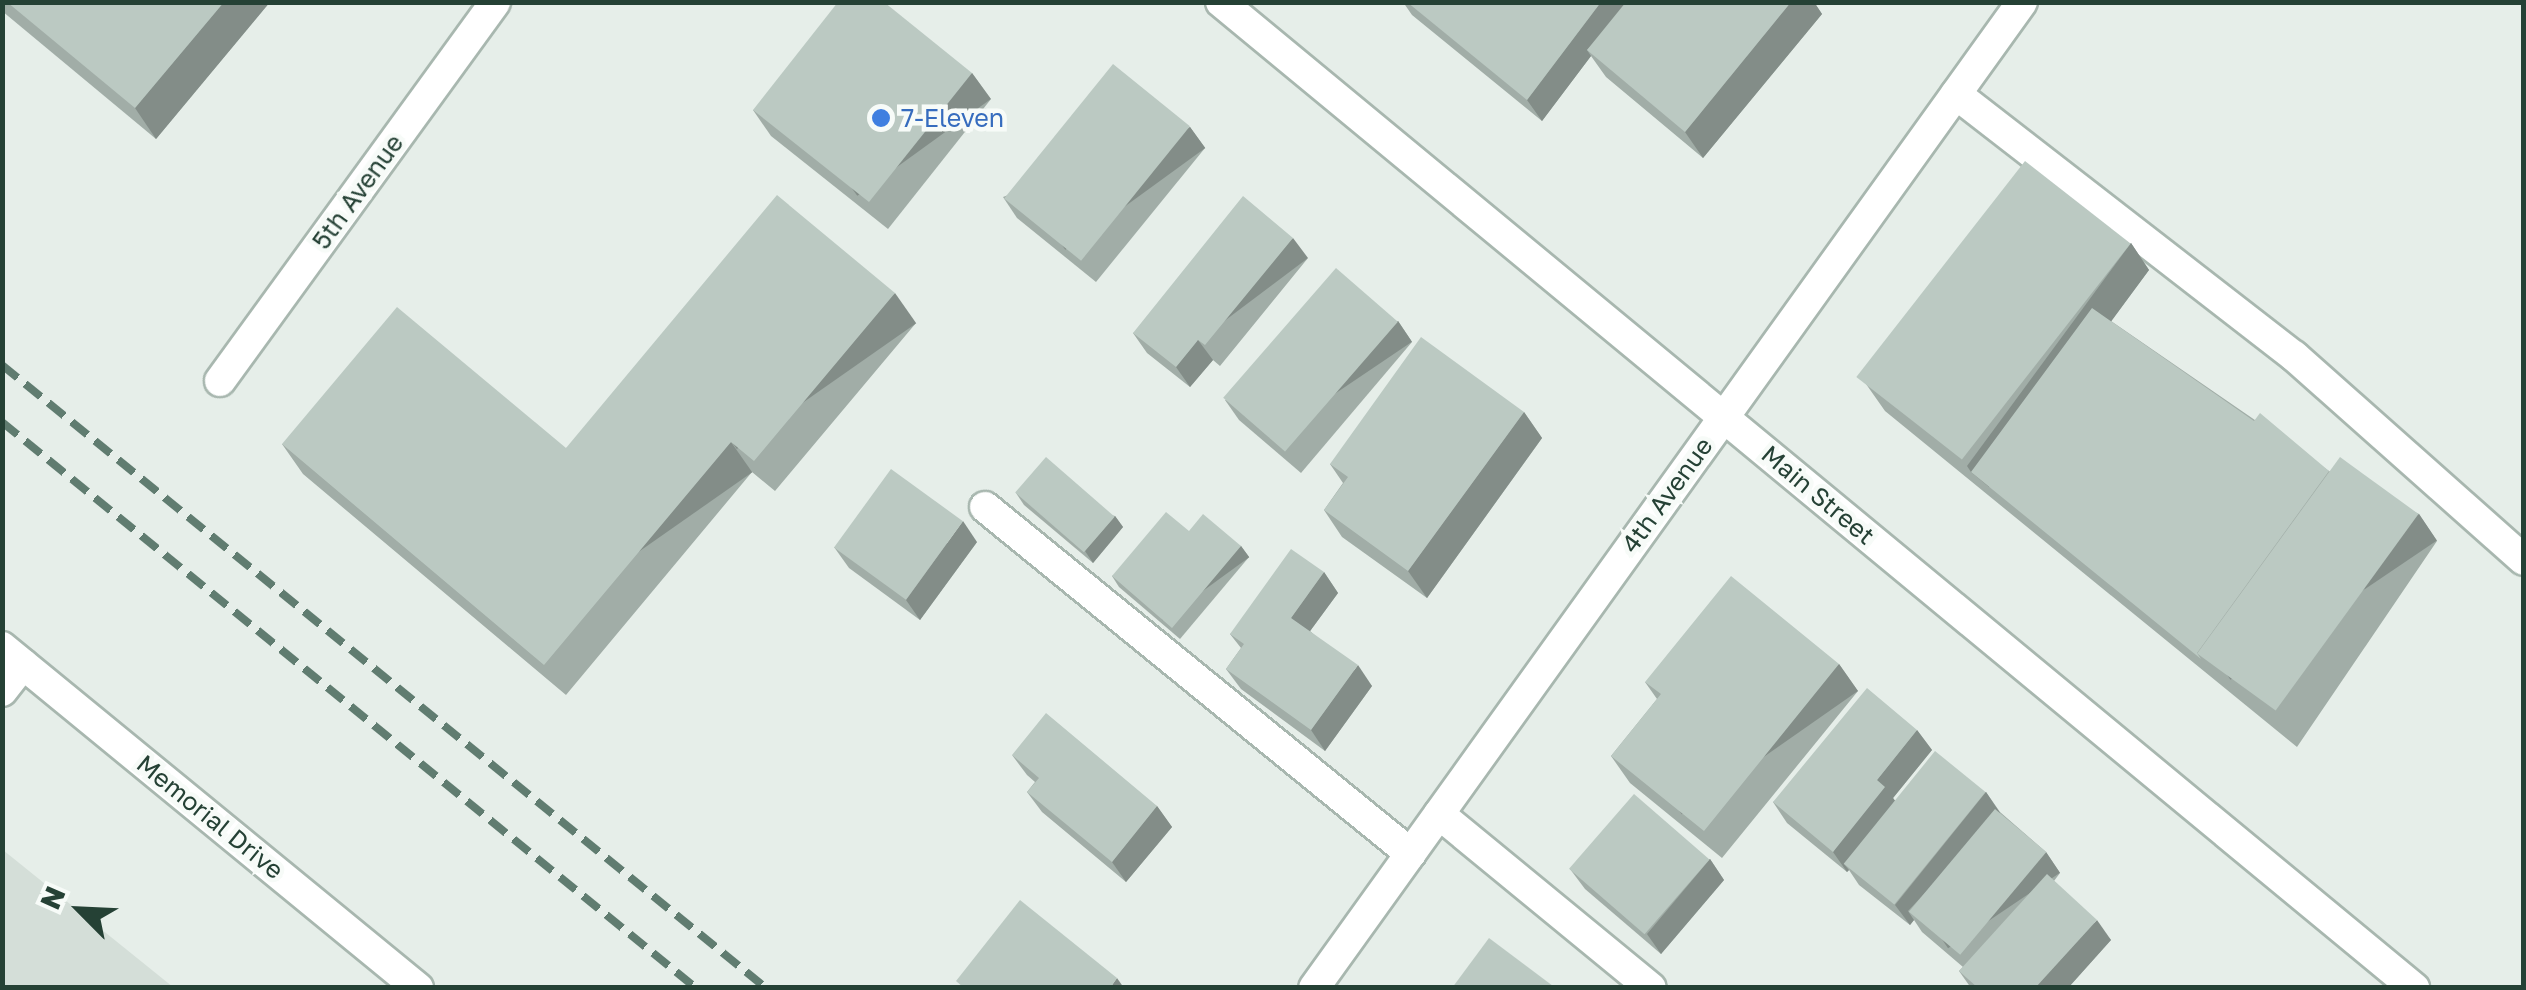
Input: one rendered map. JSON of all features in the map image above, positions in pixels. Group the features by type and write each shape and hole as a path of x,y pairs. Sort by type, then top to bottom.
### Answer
{"street":[{"name":"5th Avenue","path":"220,381 495,2"},
{"name":"Main Street","path":"1221,2 2414,988"},
{"name":"4th Avenue","path":"1314,988 2022,2"},
{"path":"1956,94 2294,356 2524,560"},
{"path":"985,508 1411,854"},
{"path":"2,692 13,655"},
{"name":"Memorial Drive","path":"13,655 418,988"},
{"path":"1439,814 1651,988"}],"shaded area":[{"path":"3,850 173,987 3,987"}],"building":[{"path":"7,2 224,2 135,108"},
{"name":"7-Eleven","path":"838,2 884,2 972,73 869,202 753,110"},
{"path":"1407,2 1601,2 1527,100"},
{"path":"1626,2 1791,2 1685,132 1587,50"},
{"path":"1113,64 1190,126 1081,261 1004,198"},
{"path":"2025,161 2131,243 1962,459 1856,377"},
{"path":"777,195 895,293 754,461 731,442 544,665 282,444 397,307 566,448"},
{"path":"1243,196 1293,238 1205,345 1198,340 1176,367 1133,333"},
{"path":"1336,268 1398,322 1285,452 1223,398"},
{"path":"2092,308 2254,421 2260,413 2329,471 2197,653 2201,659 1971,472"},
{"path":"1421,337 1524,412 1408,571 1324,510 1348,477 1330,464"},
{"path":"1046,457 1115,517 1084,552 1015,492"},
{"path":"2340,457 2418,514 2276,711 2197,654"},
{"path":"891,469 963,521 906,600 834,547"},
{"path":"1166,512 1189,531 1203,514 1241,546 1172,628 1112,576"},
{"path":"1291,549 1324,572 1291,618 1358,665 1311,730 1226,669 1244,644 1230,634"},
{"path":"1731,576 1839,664 1704,831 1611,756 1661,694 1645,682"},
{"path":"1867,688 1917,730 1877,780 1885,787 1833,852 1773,802"},
{"path":"1046,713 1157,806 1112,862 1027,792 1039,778 1012,755"},
{"path":"1935,751 1986,792 1894,905 1844,864"},
{"path":"1634,794 1709,860 1645,934 1569,869"},
{"path":"1995,809 2046,852 1960,955 1909,912"},
{"path":"2047,874 2097,920 2035,988 1978,988 1959,971"},
{"path":"1020,900 1117,978 1110,988 964,988 956,981"},
{"path":"1489,938 1553,986 1552,988 1452,988"}],"railway":[{"path":"2,365 766,988"},
{"path":"2,422 696,988"}],"place":[{"name":"7-Eleven","path":"881,118"}]}
